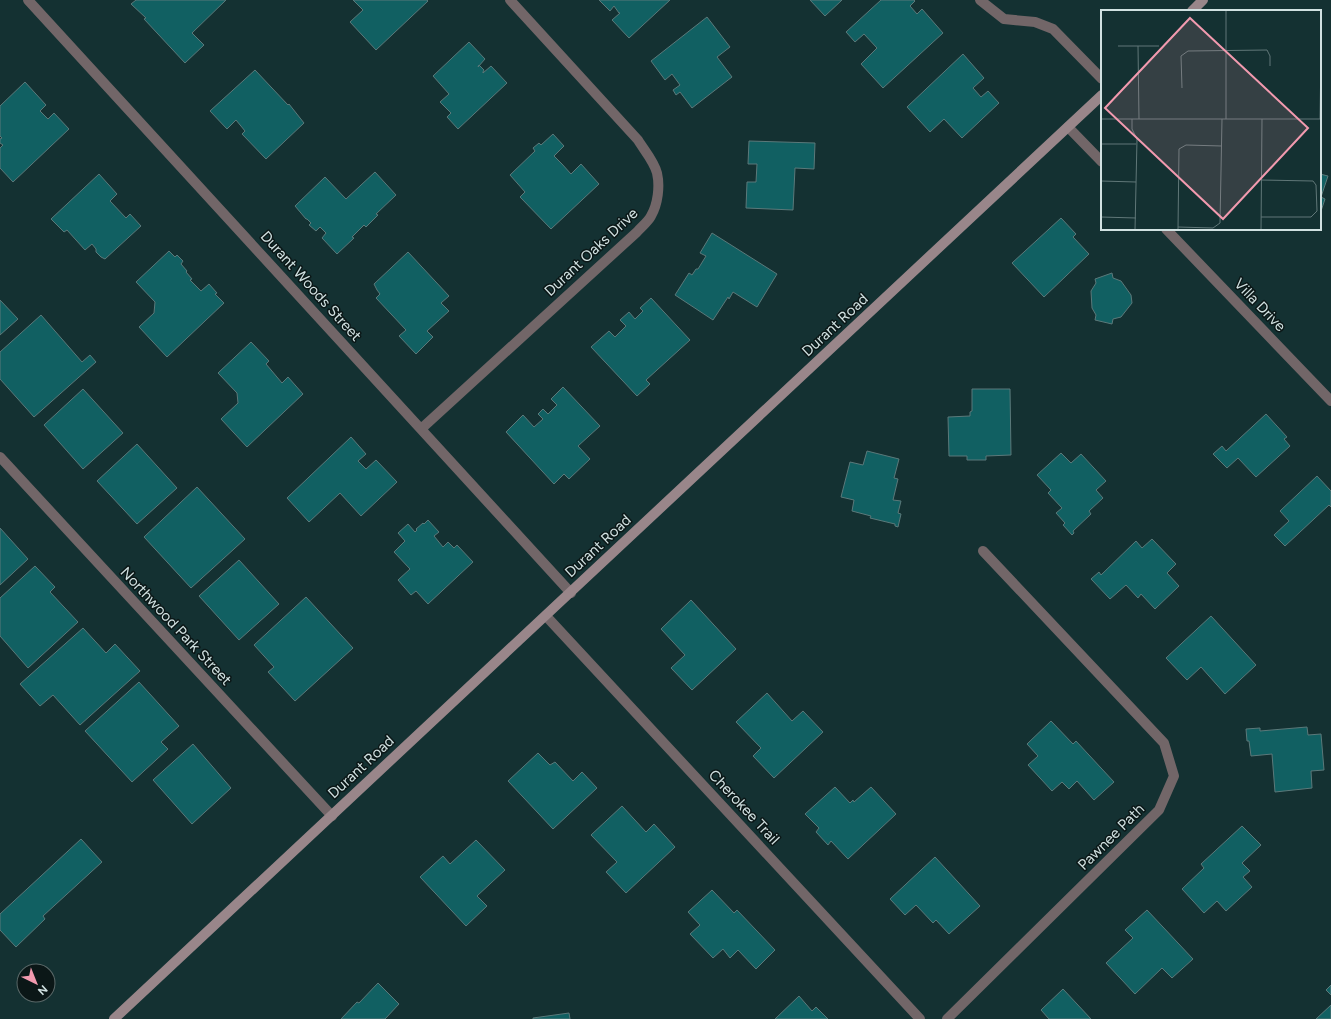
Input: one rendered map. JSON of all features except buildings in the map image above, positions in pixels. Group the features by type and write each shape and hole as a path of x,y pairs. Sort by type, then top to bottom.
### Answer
{"street":[{"name":"Durant Woods Street","path":"28,0 570,592"},
{"name":"Durant Oaks Drive","path":"421,429 637,232 651,216 656,200 658,186 657,172 638,140 510,0"},
{"path":"980,0 1004,19 1035,22 1054,29 1101,79"},
{"path":"1193,10 1203,0"},
{"name":"Durant Road","path":"114,1019 1101,96"},
{"path":"1068,127 1101,161"},
{"name":"Villa Drive","path":"1167,230 1331,401"},
{"name":"Northwood Park Street","path":"0,456 332,816"},
{"name":"Pawnee Path","path":"947,1019 1159,810 1174,776 1164,743 983,551"},
{"name":"Cherokee Trail","path":"546,616 920,1019"}]}
